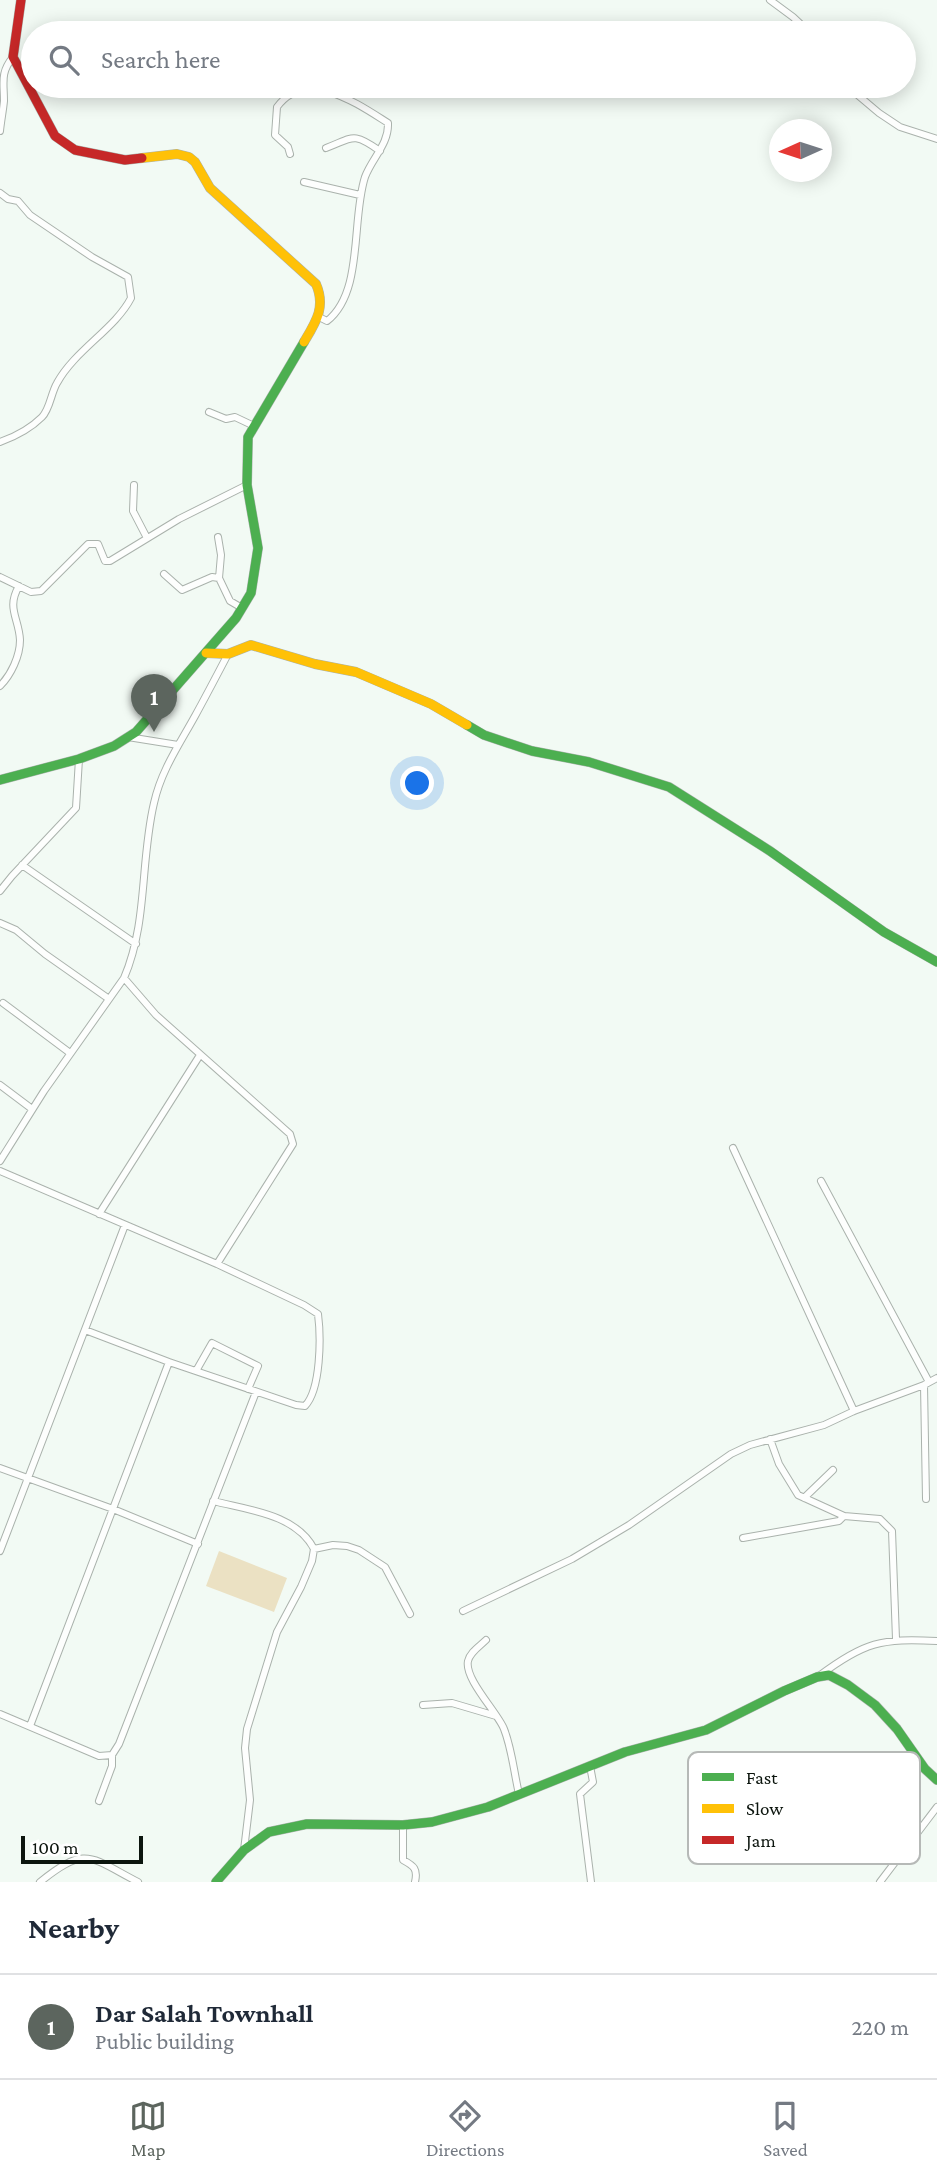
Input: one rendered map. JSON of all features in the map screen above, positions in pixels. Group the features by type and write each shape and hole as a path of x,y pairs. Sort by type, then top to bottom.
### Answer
{"street":[{"path":"0,131 4,102 2,75 13,57 21,0"},
{"path":"770,0 797,21"},
{"path":"13,57 21,72"},
{"path":"0,780 79,760 114,746 128,737 165,701 242,608 251,593 258,548 247,485 248,436 319,317 322,297 316,284 210,188 190,157 177,154 125,160 75,150 55,136 35,98"},
{"path":"288,98 277,107 275,135 288,147 290,153"},
{"path":"319,317 327,321 337,313 349,288 360,195 366,174 386,137 388,123 349,98"},
{"path":"861,98 900,127 937,139"},
{"path":"326,148 343,139 355,138 380,151"},
{"path":"304,182 360,195"},
{"path":"0,193 8,199 18,201 30,215 92,257 128,277 131,298 118,316 65,370 43,416 11,438 0,442"},
{"path":"209,412 226,419 235,417 254,426"},
{"path":"134,485 133,510 147,538"},
{"path":"0,577 31,592 41,591 88,544 98,544 105,561 110,561 147,538 247,485"},
{"path":"218,537 221,555 219,578 230,601 242,608"},
{"path":"164,574 182,590 212,577 219,578"},
{"path":"0,686 9,677 18,654 20,642 12,613 14,595 19,586"},
{"path":"206,653 228,654 251,645 356,673 431,704 484,735 532,751 589,762 669,787 770,852 884,932 937,962"},
{"path":"0,1161 32,1109 124,978 136,944 144,899 154,805 160,780 228,654"},
{"path":"128,737 178,746"},
{"path":"0,891 76,808 79,760"},
{"path":"22,865 136,944"},
{"path":"0,923 16,930 109,999"},
{"path":"124,978 156,1015 290,1134 293,1144 217,1264"},
{"path":"3,1003 70,1053"},
{"path":"99,1213 200,1055"},
{"path":"0,1085 32,1109"},
{"path":"733,1148 854,1411"},
{"path":"0,1171 217,1264 304,1305 318,1314 319,1358 310,1399 305,1406 296,1405 85,1330"},
{"path":"821,1181 927,1383 926,1499"},
{"path":"0,1551 125,1225"},
{"path":"100,1801 112,1766 112,1755 119,1744 198,1544 252,1391 258,1366 212,1343 196,1371"},
{"path":"30,1726 169,1362"},
{"path":"463,1611 572,1559 629,1525 712,1465 740,1449 824,1426 937,1378"},
{"path":"770,1439 779,1464 798,1495 844,1517 880,1519 892,1531 896,1639"},
{"path":"0,1468 113,1509 198,1544"},
{"path":"804,1498 833,1470"},
{"path":"213,1501 279,1519 305,1536 314,1549 301,1587 277,1632 247,1729 250,1800 244,1850"},
{"path":"743,1538 839,1521 844,1517"},
{"path":"314,1549 333,1545 347,1546 359,1550 385,1567 410,1614"},
{"path":"216,1882 244,1850 269,1832 307,1824 403,1825 443,1819 488,1807 625,1752 717,1725 817,1677 844,1657 865,1647 896,1639 937,1641"},
{"path":"486,1640 472,1653 468,1662 474,1679 504,1727 519,1794"},
{"path":"817,1677 829,1675 837,1678 877,1706 914,1752"},
{"path":"423,1705 452,1703 496,1716"},
{"path":"0,1714 99,1756 112,1755"},
{"path":"920,1761 937,1780"},
{"path":"590,1766 593,1782 580,1794 591,1882"},
{"path":"920,1829 937,1807"},
{"path":"403,1825 403,1860 413,1866 417,1873 415,1882"},
{"path":"40,1882 72,1859 86,1857 138,1882"},
{"path":"880,1882 893,1864"}],"shaded area":[{"path":"219,1551 287,1578 274,1612 206,1586"}],"traffic: fast":[{"path":"0,780 79,759 114,746 136,732 236,618 251,593 258,548 247,485 248,437 304,342"},
{"path":"467,725 484,735 532,751 589,762 669,787 770,851 884,932 937,962"},
{"path":"216,1882 244,1850 269,1832 307,1824 403,1825 432,1822 488,1807 625,1752 706,1730 817,1677 829,1675 875,1705 913,1752"},
{"path":"920,1762 937,1780"}],"traffic: slow":[{"path":"142,158 177,154 189,157 195,162 210,188 316,284 320,307 316,321 304,342"},
{"path":"206,653 228,654 251,645 315,664 356,672 431,704 467,725"}],"traffic: jam":[{"path":"21,0 13,57 21,72"},
{"path":"35,98 55,136 75,150 125,160 142,158"}],"place":[{"name":"Dar Salah Townhall","path":"154,732"}]}
